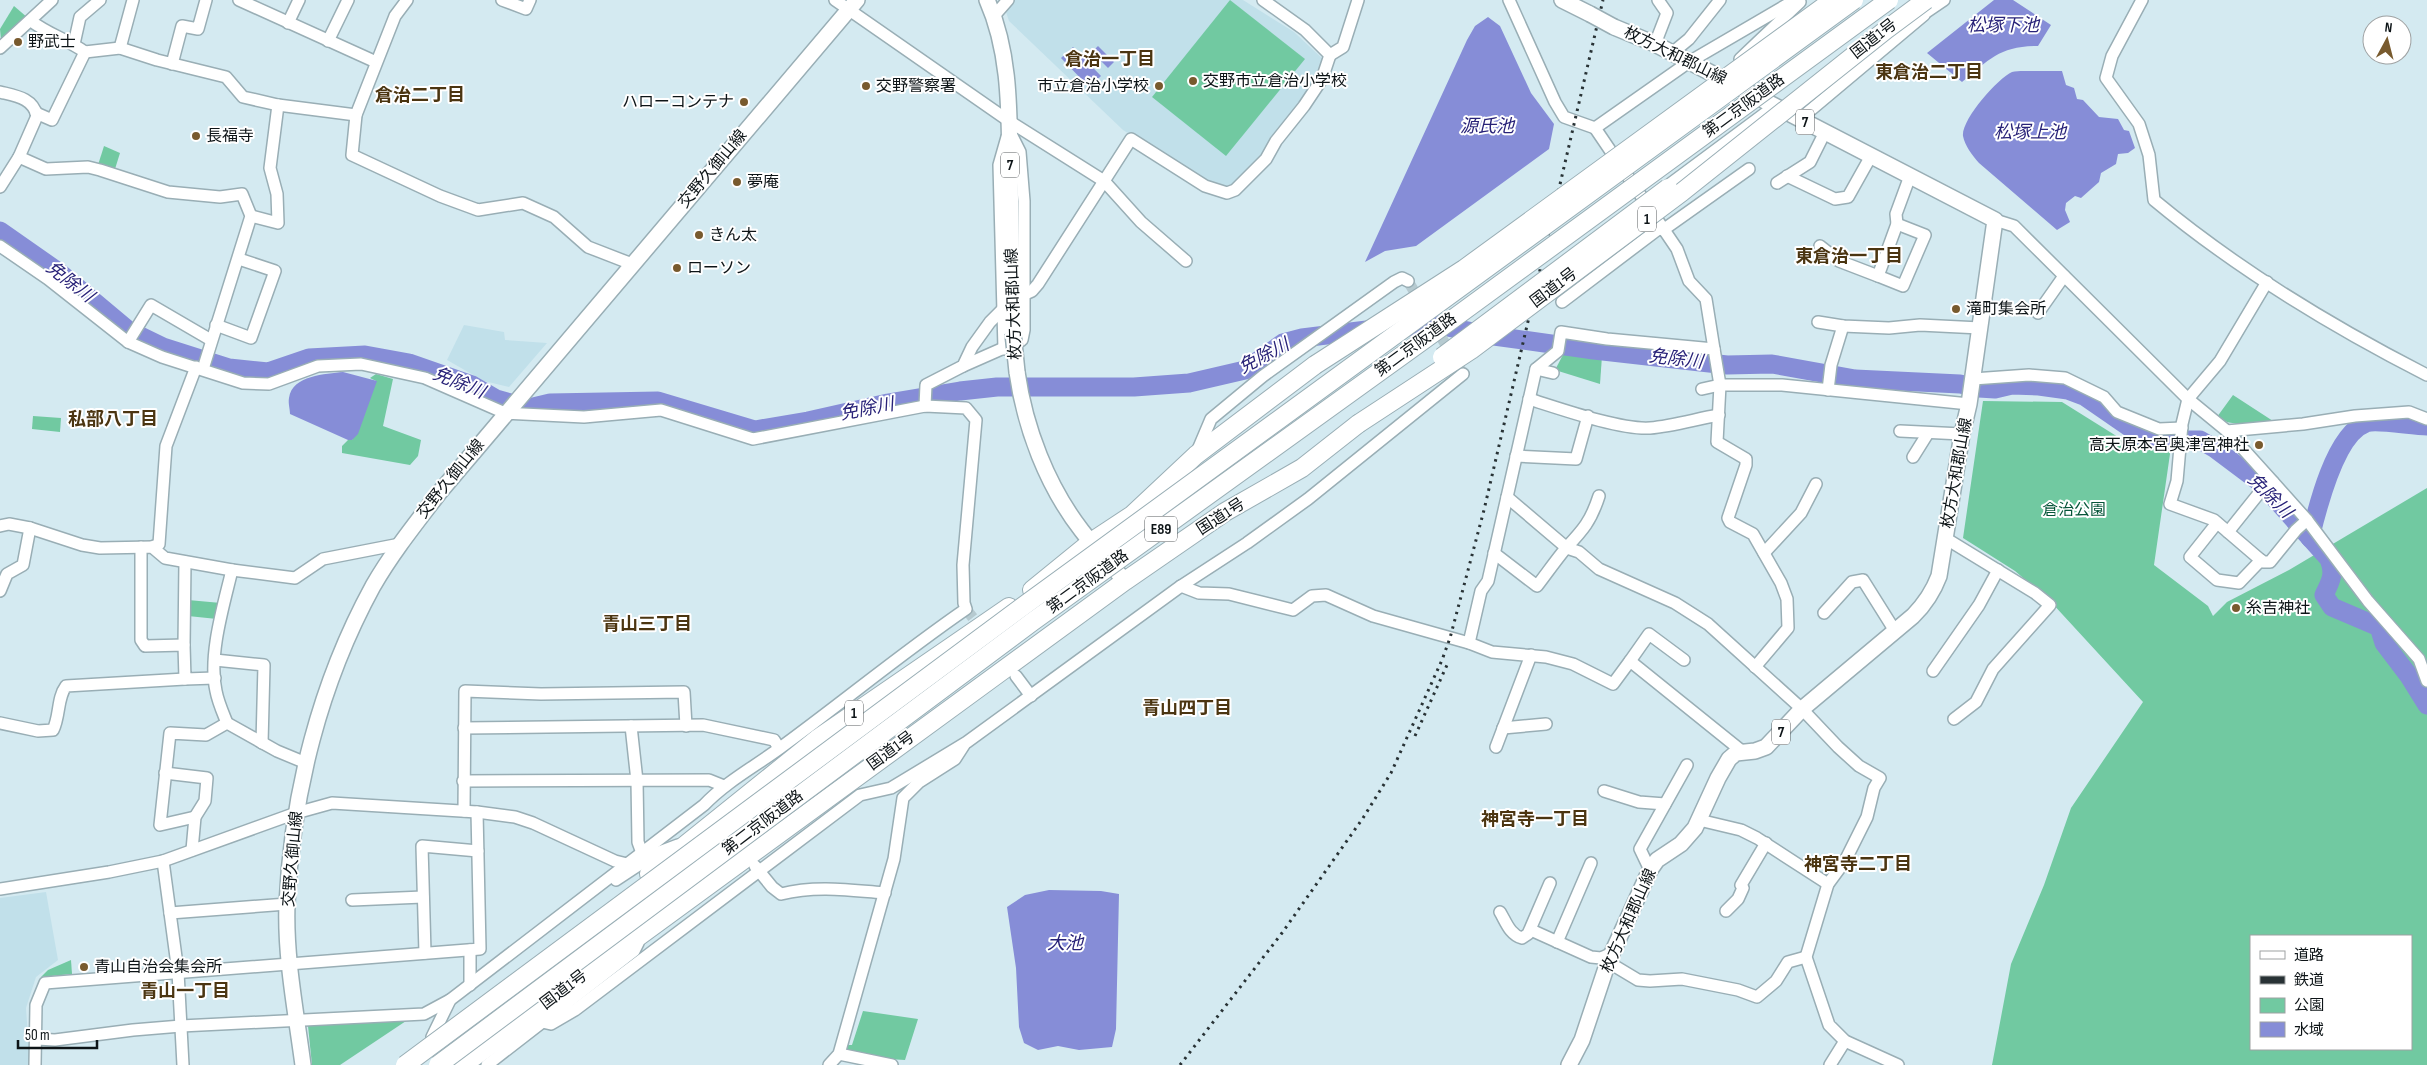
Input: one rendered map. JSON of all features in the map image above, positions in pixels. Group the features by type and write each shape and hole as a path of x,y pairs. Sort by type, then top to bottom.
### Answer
{"highway":[{"name":"1","path":"395,1065 694,839 817,739 1029,593 1092,542 1132,515 1196,455 1315,365 1740,59 1817,0"},
{"path":"1315,365 1464,269 1833,0"},
{"name":"第二京阪道路","path":"405,1065 1018,610 1854,0"},
{"name":"第二京阪道路","path":"438,1065 1032,622 1450,321 1889,0"},
{"path":"1358,424 1485,324 1728,146 1912,0"},
{"name":"国道1号","path":"463,1065 1125,581 1225,512 1302,468 1358,424 1463,356 1682,192 1887,29 1925,8"}],"main road":[{"name":"枚方大和郡山線","path":"987,0 994,16 1005,55 1009,126 1013,333 1019,382 1030,430 1055,488 1082,531 1125,581"},
{"name":"枚方大和郡山線","path":"1562,0 1655,44 1994,220 1971,389 1939,576 1934,589 1924,605 1802,709 1766,746 1755,751 1736,753 1729,759 1699,820 1688,837 1657,860 1650,870 1610,958 1582,1040 1569,1065"},
{"name":"交野久御山線","path":"303,1065 290,964 287,904 296,813 306,763 337,660 374,585 400,544 507,411 853,5"}],"street":[{"path":"1,46 31,21 52,0"},
{"path":"74,44 80,17 100,0"},
{"path":"120,48 133,0"},
{"path":"172,64 182,26 198,29 206,0"},
{"path":"239,0 376,62"},
{"path":"288,23 299,0"},
{"path":"328,41 348,0"},
{"path":"408,0 395,16 356,115 352,156 440,196 478,210 523,203 554,217 588,248 632,264"},
{"path":"502,0 526,9 530,0"},
{"path":"835,0 853,5 1009,126 1104,181 1141,222 1186,261"},
{"path":"994,16 1008,0"},
{"path":"1263,0 1305,30 1330,56"},
{"path":"1022,294 1032,291 1038,284 1104,181 1121,150 1131,139 1205,186 1227,193 1235,190 1266,159 1276,141 1304,106 1322,79 1330,56 1343,47 1358,0"},
{"path":"1509,0 1555,102 1564,117 1595,128 1644,203 1677,249 1689,281 1706,299 1720,385 1717,442 1746,459 1746,465 1728,518 1730,522 1753,534 1782,583 1787,599 1788,628 1755,667"},
{"path":"1655,44 1667,13 1658,0"},
{"path":"1672,53 1689,39 1720,0"},
{"path":"1595,128 1689,62 1795,0"},
{"path":"1740,59 1802,0"},
{"path":"1800,119 1925,8 1944,0"},
{"path":"2142,0 2112,56 2106,78 2139,124 2149,155 2154,200 2200,238 2267,282 2372,347 2427,375"},
{"path":"31,21 85,52 120,48 172,64 226,77 243,97 278,105 356,115"},
{"path":"0,92 25,98 36,113 52,120 85,52"},
{"path":"251,216 278,223 277,194 270,168 278,105"},
{"path":"1644,203 1775,106"},
{"path":"0,187 19,157 36,113"},
{"path":"925,406 926,385 1022,340 1024,330 1022,294 1024,201 1020,152 1009,126"},
{"path":"1004,349 999,165 1009,126"},
{"path":"1777,183 1810,162 1825,132"},
{"path":"1787,176 1835,199 1848,197 1871,156"},
{"path":"0,526 9,524 30,528 82,545 100,548 146,548 159,544 166,446 201,368 239,259 251,216 242,194 220,197 168,192 88,167 46,169 19,157"},
{"path":"1562,302 1662,228 1749,170"},
{"path":"1878,276 1897,224 1896,214 1910,176"},
{"path":"1994,220 2014,226 2188,399 2227,431 2310,524 2368,601 2419,660 2427,681"},
{"path":"1820,246 1839,261 1903,286 1925,235 1897,224"},
{"path":"0,246 162,357 243,383 268,384 318,366 361,364 425,378 507,411 584,417 661,410 753,439 925,406 966,408 976,420 963,565 966,609 894,660 780,748 724,786 704,805 450,1000 424,1014 181,1026 55,1040 37,1039"},
{"path":"216,325 251,338 275,271 239,259"},
{"path":"2038,314 2064,276"},
{"path":"1196,455 1211,419 1263,376 1394,282 1402,278 1408,281"},
{"path":"2267,282 2220,360 2188,399 2181,436 2177,481 2170,504 2217,523 2261,560 2270,562 2296,530 2310,524"},
{"path":"132,336 151,305 209,346"},
{"path":"963,366 972,347 990,322 1003,309"},
{"path":"1818,322 1844,326 1889,328 1920,325 1980,328"},
{"path":"1829,386 1831,369 1844,326"},
{"path":"1469,643 1481,591 1488,580 1536,369 1558,347 1561,332 1716,359"},
{"path":"1536,369 1553,373"},
{"path":"542,1022 551,1024 575,1010 860,795 891,788 967,742 1181,586 1247,543 1308,499 1463,374"},
{"path":"1702,389 1720,385 1782,385 1971,389 2029,375 2065,378 2104,398 2117,412 2159,430 2181,436"},
{"path":"1529,398 1588,416 1630,426 1649,428 1719,415"},
{"path":"2227,431 2303,424 2355,416 2409,412 2427,419"},
{"path":"1516,456 1576,459 1588,416"},
{"path":"1900,431 1962,434"},
{"path":"1913,458 1928,432"},
{"path":"2228,532 2260,492 2272,482"},
{"path":"1764,553 1801,513 1816,484"},
{"path":"1494,553 1537,586 1566,548 1579,536 1593,515 1599,496"},
{"path":"1507,497 1566,548 1579,552 1599,569 1675,602 1708,624 1802,709 1859,766 1880,778 1874,788 1867,817 1845,861 1828,884 1806,957 1829,1025 1845,1041 1898,1065"},
{"path":"2217,523 2190,557 2217,580 2238,583 2261,560"},
{"path":"0,591 7,574 23,565 30,528"},
{"path":"1945,538 2050,604 1993,669 1976,702 1954,720"},
{"path":"146,548 165,558 232,570 295,578 323,559 400,544"},
{"path":"146,548 141,640 145,646 184,645"},
{"path":"184,679 185,562"},
{"path":"232,570 219,625 215,660 215,689 227,724 262,743 306,763"},
{"path":"1933,671 1979,605 1998,570"},
{"path":"1824,613 1852,582 1863,580 1895,631"},
{"path":"1181,586 1199,593 1229,594 1293,610 1312,596 1326,595 1373,616 1469,643 1492,652 1546,657 1574,664 1613,684 1649,634 1684,660"},
{"path":"1496,747 1531,655"},
{"path":"215,660 264,664 262,743"},
{"path":"1630,661 1742,752"},
{"path":"1016,676 1031,696"},
{"path":"0,724 38,730 53,730 58,720 61,692 66,686 215,678"},
{"path":"464,811 465,691 541,694 684,692 686,726"},
{"path":"195,817 160,825 170,733 206,735 227,724"},
{"path":"1503,728 1546,724"},
{"path":"630,726 637,781 638,842 642,853"},
{"path":"464,728 704,726 774,740 780,748"},
{"path":"829,1065 839,1054 886,893 894,859 903,798 919,782 955,759 967,742"},
{"path":"1650,870 1640,849 1687,765"},
{"path":"165,773 207,778 205,801 195,817 192,850"},
{"path":"463,781 709,780 724,786"},
{"path":"1604,791 1639,802 1666,804"},
{"path":"0,889 109,872 163,861 296,813 332,803 464,811 515,817 615,861 628,864"},
{"path":"704,805 758,871 781,894 796,890 840,889 886,893"},
{"path":"35,1065 37,1039 36,1005 45,983 480,949 477,812"},
{"path":"1699,820 1741,830 1828,884"},
{"path":"586,896 624,876 657,853 694,839"},
{"path":"1726,911 1738,899 1743,888 1741,885 1766,844"},
{"path":"425,953 422,846 478,851"},
{"path":"163,861 178,972 184,1065"},
{"path":"1557,942 1591,863"},
{"path":"1500,912 1511,931 1516,936 1522,938 1531,930 1550,883"},
{"path":"352,900 423,896"},
{"path":"170,913 287,904"},
{"path":"487,1065 634,951 647,929"},
{"path":"1531,930 1591,957 1610,958 1638,980 1682,979 1738,990 1757,997 1776,981 1788,962 1806,957"},
{"path":"470,950 470,985"},
{"path":"432,1037 450,1000"},
{"path":"1830,1065 1845,1041"},
{"path":"839,1054 892,1065"}],"shaded area":[{"name":"交野市立倉治小学校","path":"1013,0 1243,0 1294,32 1325,61 1303,101 1263,156 1233,188 1207,183 1123,130 1009,21 1005,9"},
{"path":"464,325 504,332 505,340 547,343 509,387 484,381 447,360"},
{"path":"46,892 58,960 36,977 26,1008 30,1065 0,1065 0,898"}],"green space":[{"path":"1230,0 1305,59 1226,156 1152,97"},
{"path":"14,6 28,18 1,40 0,29"},
{"path":"104,146 120,153 115,169 98,165"},
{"path":"1565,351 1602,356 1600,384 1555,370"},
{"path":"376,374 393,379 383,426 421,440 418,456 410,465 342,453 342,446 348,440 352,440 376,381 370,378"},
{"path":"2233,395 2273,421 2237,424 2217,417"},
{"name":"倉治公園","path":"1983,401 2062,402 2118,437 2171,447 2154,565 2208,606 2213,616 2227,602 2289,570 2427,488 2427,1065 1992,1065 2011,964 2044,885 2071,808 2143,702 2051,602 2015,571 1963,538"},
{"path":"33,416 61,418 60,432 32,429"},
{"path":"188,600 221,603 217,619 188,616"},
{"path":"71,960 72,974 41,977 48,970"},
{"path":"863,1011 918,1019 905,1060 872,1058 846,1052 846,1045 852,1045"},
{"path":"409,1019 340,1065 312,1065 308,1026"}],"water":[{"name":"松塚下池","path":"1994,0 2013,0 2051,25 2038,46 2014,48 1996,55 1962,82 1927,53"},
{"name":"源氏池","path":"1488,17 1500,26 1531,93 1554,124 1549,149 1416,246 1385,251 1365,262 1467,40 1475,26"},
{"path":"1098,46 1114,62 1108,68 1092,52"},
{"path":"1073,47 1101,76 1089,87 1061,58"},
{"name":"松塚上池","path":"2062,71 2066,85 2074,88 2077,99 2083,100 2099,117 2118,119 2124,130 2129,131 2135,148 2128,153 2118,154 2116,164 2101,173 2099,182 2081,198 2075,196 2066,203 2065,210 2070,222 2057,230 1979,163 1971,154 1963,136 1964,129 1974,110 1998,82 2012,72"},
{"path":"343,372 377,381 358,434 352,440 348,440 290,414 289,398 291,390 296,385 311,377"},
{"name":"大池","path":"1049,890 1101,891 1119,894 1116,1029 1112,1047 1079,1050 1058,1046 1038,1050 1024,1043 1019,1027 1016,968 1007,907 1025,895"}],"waterway":[{"name":"免除川","path":"0,231 60,273 128,330 163,347 229,368 268,372 309,358 365,355 409,363 472,385 496,399 529,408 550,403 658,401 755,430 808,421 888,403 960,391 997,387 1134,387 1189,383 1245,370 1283,343 1302,338 1375,329 1437,325 1494,336 1594,350 1727,365 1772,364 1855,379 1960,384 1995,389 2012,385 2068,390 2084,396 2142,436 2166,440 2200,440 2214,448 2262,484 2329,559 2332,569 2331,577 2324,595 2332,607 2379,627 2384,643 2409,676 2427,705"},
{"name":"免除川","path":"2310,538 2317,509 2329,474 2345,442 2355,430 2371,422 2427,426"}],"tunnel":[{"path":"1408,281 1463,374"},
{"path":"966,609 983,631"}],"railway":[{"path":"1180,1065 1282,933 1363,818 1391,773 1442,660 1450,638 1484,510 1603,0"},
{"path":"1415,736 1447,665"}],"place":[{"name":"野武士","path":"18,42"},
{"name":"交野市立倉治小学校","path":"1193,81"},
{"name":"交野警察署","path":"866,86"},
{"name":"市立倉治小学校","path":"1159,86"},
{"name":"ハローコンテナ","path":"744,102"},
{"name":"長福寺","path":"196,136"},
{"name":"夢庵","path":"737,182"},
{"name":"きん太","path":"699,235"},
{"name":"ローソン","path":"677,268"},
{"name":"滝町集会所","path":"1956,309"},
{"name":"高天原本宮奥津宮神社","path":"2259,445"},
{"name":"糸吉神社","path":"2236,608"},
{"name":"青山自治会集会所","path":"84,967"}],"district":[{"name":"倉治一丁目","path":"1110,59"},
{"name":"東倉治二丁目","path":"1929,72"},
{"name":"倉治二丁目","path":"420,95"},
{"name":"東倉治一丁目","path":"1849,256"},
{"name":"私部八丁目","path":"113,419"},
{"name":"青山三丁目","path":"647,624"},
{"name":"青山四丁目","path":"1187,708"},
{"name":"神宮寺一丁目","path":"1535,819"},
{"name":"神宮寺二丁目","path":"1858,864"},
{"name":"青山一丁目","path":"185,991"}]}
